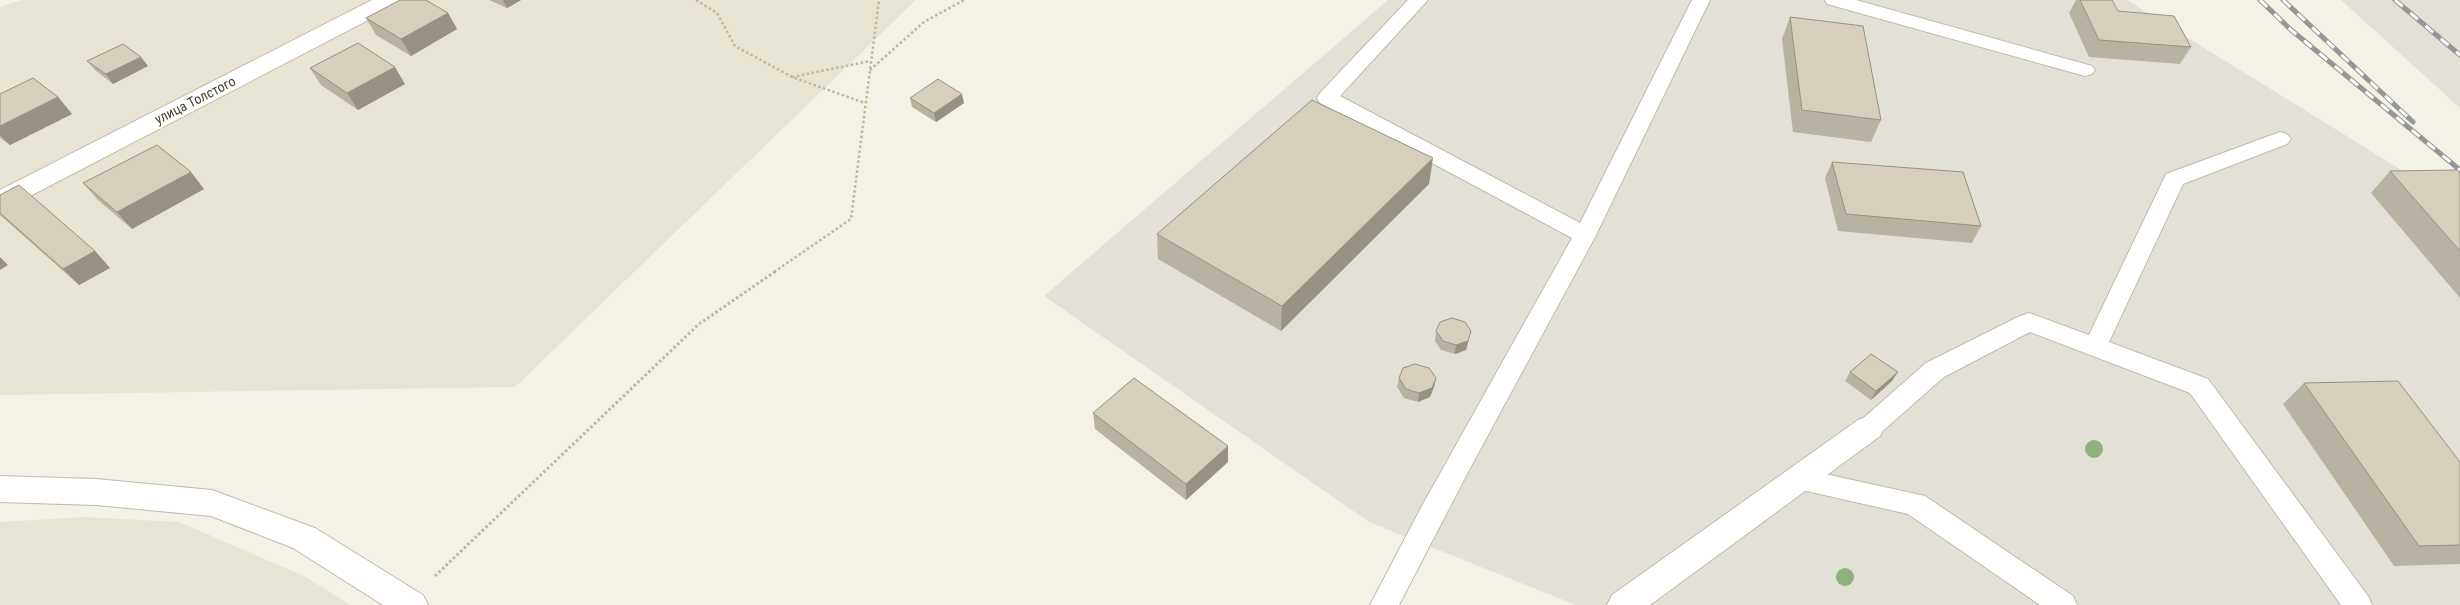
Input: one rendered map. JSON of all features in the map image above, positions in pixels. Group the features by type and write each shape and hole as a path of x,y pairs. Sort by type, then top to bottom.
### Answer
{"street":[{"name":"улица Толстого","path":"0,201 389,0"},
{"path":"1624,605 1869,428"},
{"path":"0,489 96,492 212,503 304,538 409,604"}],"lane":[{"path":"1419,0 1328,98 1585,235"},
{"path":"1384,605 1433,508 1585,235 1670,58 1701,0"},
{"path":"1834,0 1930,25 2085,70"},
{"path":"2095,347 2174,180 2280,139"},
{"path":"1869,428 1936,370 2030,322 2199,386 2358,605"},
{"path":"1798,479 1915,504 2063,605"}],"path":[{"path":"696,0 717,13 734,46 792,77 865,103"},
{"path":"409,604 699,324 850,219 878,0"},
{"path":"869,71 924,22 964,0"},
{"path":"792,77 870,61"}],"shaded area":[{"path":"22,0 916,0 515,387 0,395 0,7"},
{"path":"1388,0 2127,0 2437,192 2460,211 2460,605 1576,605 1369,522 1044,296"},
{"path":"2341,0 2460,0 2460,108"},
{"path":"84,517 179,522 306,577 350,605 0,605 0,522"}],"building":[{"path":"400,0 426,0 448,13 401,39 366,18"},
{"path":"2080,0 2112,0 2118,11 2174,16 2191,47 2099,40"},
{"path":"1790,17 1863,26 1881,120 1802,110"},
{"path":"358,43 395,67 347,93 310,68"},
{"path":"123,44 141,57 106,74 87,61"},
{"path":"33,78 58,97 0,126 0,94"},
{"path":"938,79 962,94 934,113 910,98"},
{"path":"1312,100 1433,158 1282,306 1157,234"},
{"path":"157,145 191,172 117,212 83,183"},
{"path":"1832,162 1963,172 1981,226 1846,214"},
{"path":"2457,170 2460,173 2460,251 2390,171"},
{"path":"19,185 95,251 63,269 0,213 0,195"},
{"path":"1452,318 1465,322 1471,331 1468,341 1456,345 1443,341 1436,331 1440,322"},
{"path":"1871,354 1898,372 1876,391 1850,372"},
{"path":"1415,364 1429,368 1436,378 1432,388 1419,393 1406,389 1399,378 1403,368"},
{"path":"1134,378 1228,446 1186,484 1093,413"},
{"path":"2398,381 2460,462 2460,545 2419,546 2304,383"}],"railway":[{"path":"2260,0 2290,29 2460,170"},
{"path":"2283,0 2413,122"},
{"path":"2395,0 2460,55"}]}
